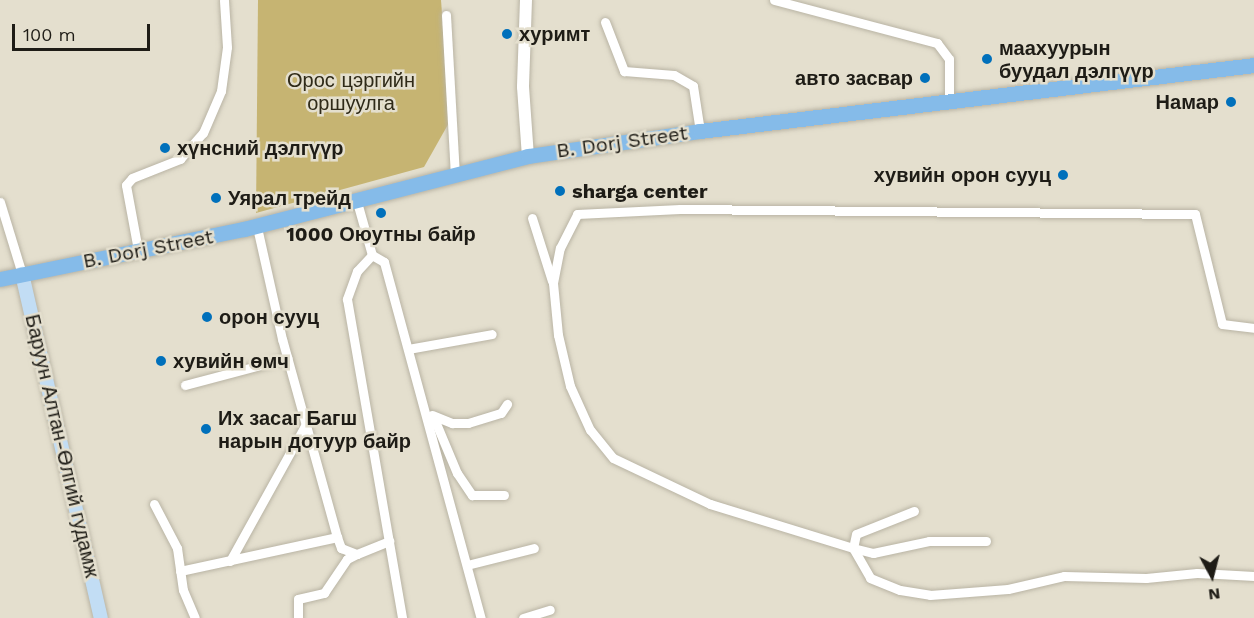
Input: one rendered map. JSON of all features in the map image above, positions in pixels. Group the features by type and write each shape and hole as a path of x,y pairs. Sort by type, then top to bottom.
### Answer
{"main road":[{"name":"B. Dorj Street","path":"0,279 257,226 528,156 700,131 1254,65"},
{"name":"Баруун Алтан-Өлгий гудамж","path":"22,274 101,618"}],"street":[{"path":"138,250 126,185 132,178 180,159 203,133 221,92 227,47 224,0"},
{"path":"526,0 523,87 528,156"},
{"path":"774,0 936,43 949,59 949,102"},
{"path":"446,15 455,174"},
{"path":"605,22 624,70 674,75 693,86 700,131"},
{"path":"0,202 22,274"},
{"path":"357,202 372,255 384,262 408,349 429,413 481,618"},
{"path":"553,283 560,248 577,214 680,209 1195,214 1205,270 1222,324 1254,328"},
{"path":"532,218 553,283 558,335 570,386 590,430 613,458 710,504 853,548 873,552 929,541 986,541"},
{"path":"257,226 287,358 313,443 337,537 341,548 357,554"},
{"path":"372,255 357,271 347,299 402,618"},
{"path":"408,349 492,334"},
{"path":"185,385 287,358"},
{"path":"429,413 452,423 468,423 501,413 507,404"},
{"path":"429,413 457,473 472,495 504,495"},
{"path":"230,561 307,422"},
{"path":"154,504 177,548 188,607 195,618"},
{"path":"914,511 856,534 853,548 870,578 900,590 930,595 1008,589 1064,576 1146,578 1197,573 1254,576"},
{"path":"180,571 337,537"},
{"path":"298,618 298,599 324,593 347,559 389,541"},
{"path":"467,565 534,548"},
{"path":"523,618 550,610"}],"green space":[{"name":"Орос цэргийн оршуулга","path":"258,0 441,0 450,121 424,167 256,213"}],"place":[{"name":"хуримт","path":"507,34"},
{"name":"маахуурын буудал дэлгүүр","path":"987,59"},
{"name":"авто засвар","path":"925,78"},
{"name":"Намар","path":"1231,102"},
{"name":"хүнсний дэлгүүр","path":"165,148"},
{"name":"хувийн орон сууц","path":"1063,175"},
{"name":"sharga center","path":"560,191"},
{"name":"Уярал трейд","path":"216,198"},
{"name":"1000 Оюутны байр","path":"381,213"},
{"name":"орон сууц","path":"207,317"},
{"name":"хувийн өмч","path":"161,361"},
{"name":"Их засаг Багш нарын дотуур байр","path":"206,429"}]}
